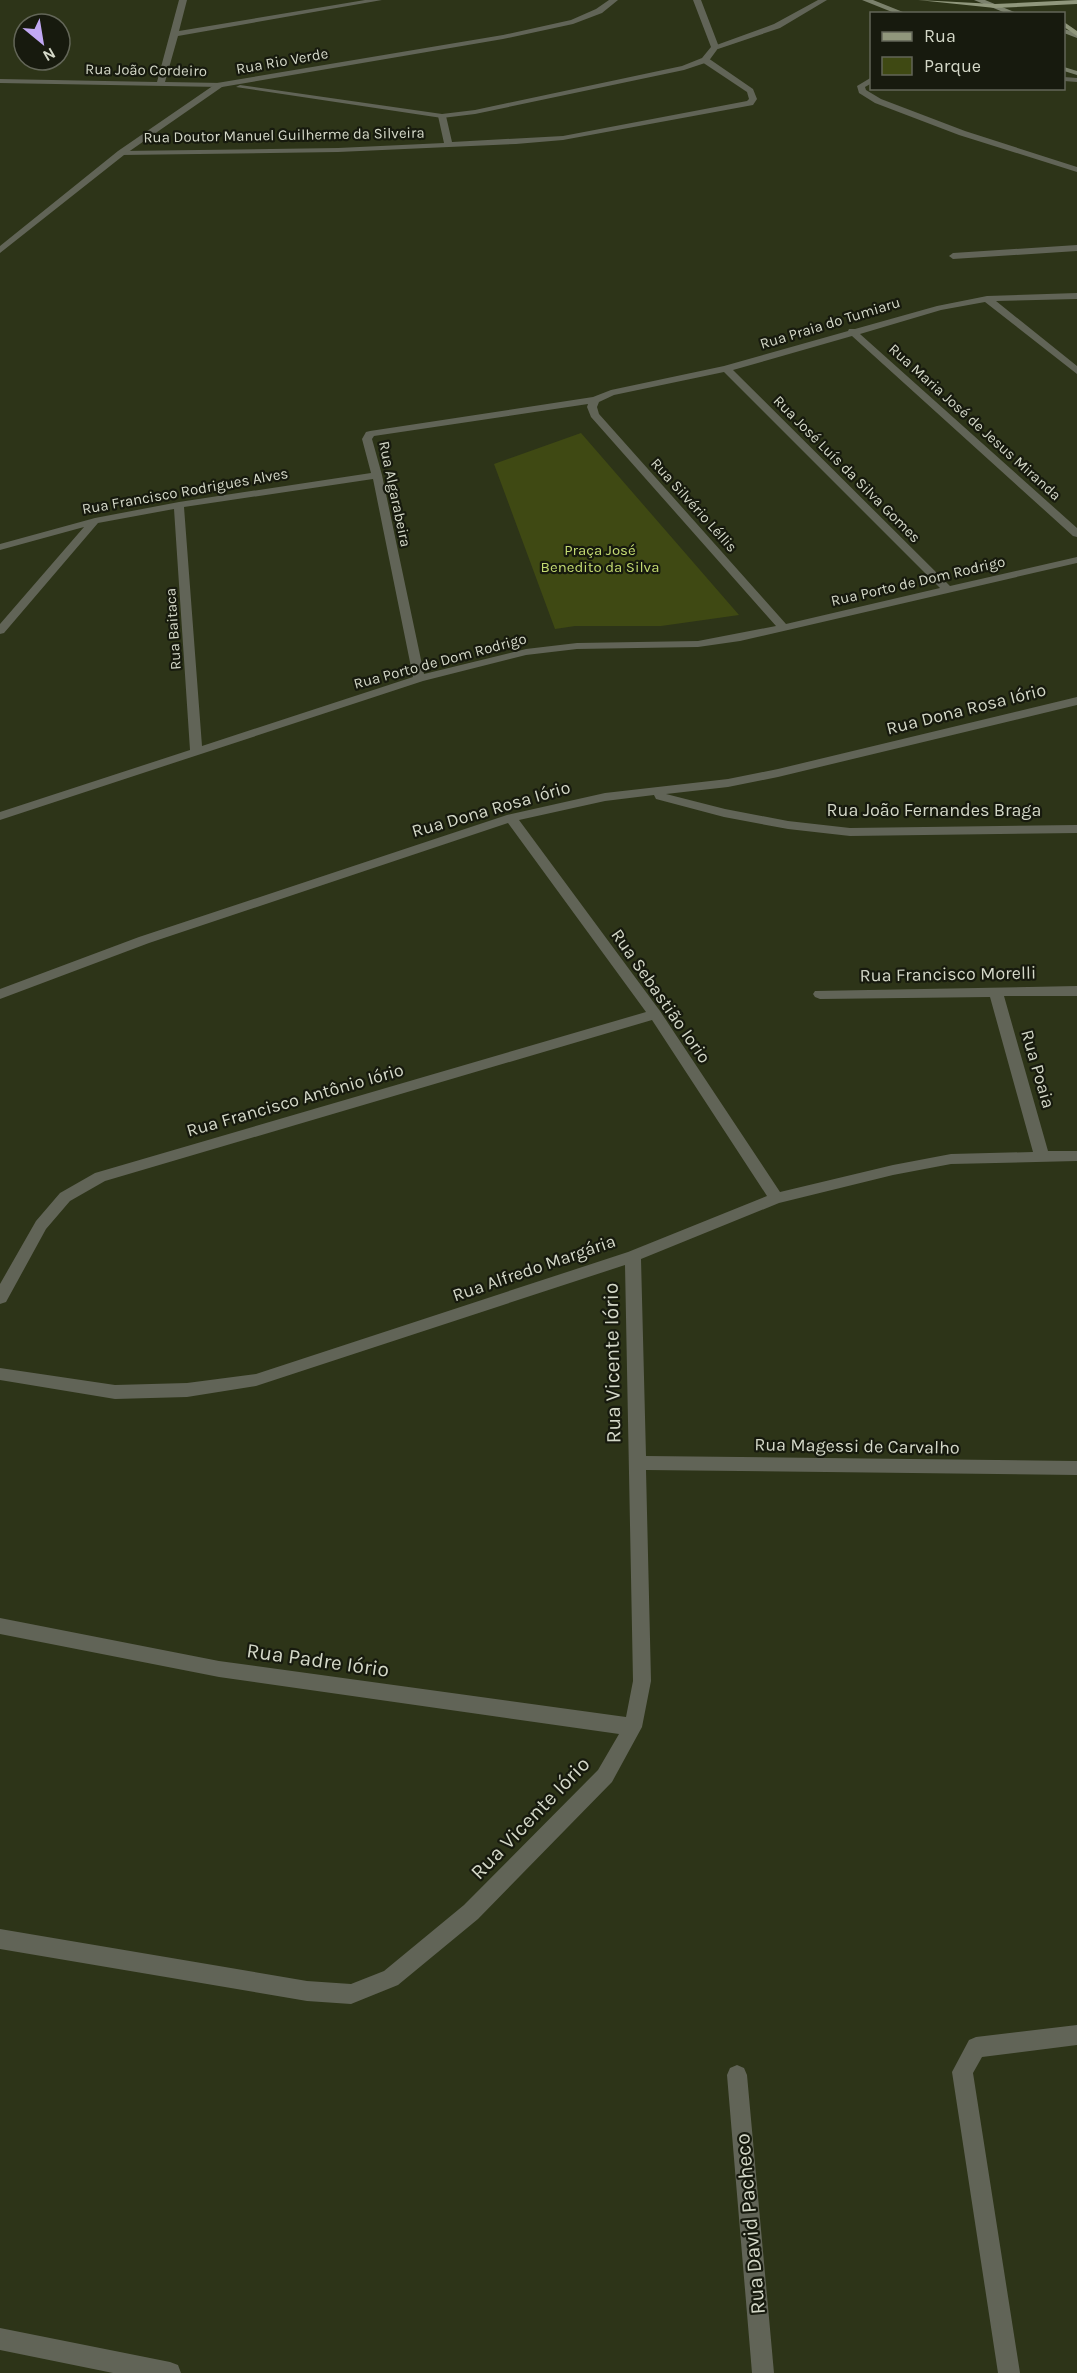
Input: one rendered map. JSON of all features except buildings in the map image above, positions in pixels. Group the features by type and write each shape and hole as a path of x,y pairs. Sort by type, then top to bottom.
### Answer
{"main road":[{"path":"866,0 899,12"},
{"path":"922,0 995,6 1075,2"},
{"path":"978,0 1011,12"},
{"path":"1061,12 1075,2"},
{"path":"1065,25 1077,35"}],"street":[{"path":"160,84 167,66 183,0"},
{"path":"174,34 378,0"},
{"name":"Rua Rio Verde","path":"0,250 121,153 220,85 503,37 573,22 599,11 614,0"},
{"path":"697,0 715,47"},
{"path":"220,85 273,90 442,116 589,89 684,68 705,60 715,47 777,26 823,0"},
{"name":"Rua Doutor Manuel Guilherme da Silveira","path":"121,153 338,150 563,138 750,103 753,99 750,91 705,60"},
{"path":"870,80 861,86 862,91 878,101 962,133 1077,170"},
{"name":"Rua João Cordeiro","path":"0,81 220,85"},
{"path":"442,116 448,144"},
{"path":"953,256 1077,248"},
{"name":"Rua Praia do Tumiaru","path":"595,400 610,393 726,369 911,315 987,299 1077,296"},
{"path":"987,299 1077,371"},
{"name":"Rua Maria José de Jesus Miranda","path":"852,331 1077,534"},
{"name":"Rua José Luís da Silva Gomes","path":"726,369 948,590"},
{"name":"Rua Algarabeira","path":"419,679 377,475 367,439 370,434 595,400"},
{"name":"Rua Silvério Léllis","path":"595,400 592,407 594,415 783,627"},
{"name":"Rua Francisco Rodrigues Alves","path":"0,547 94,521 179,505 377,475"},
{"name":"Rua Baitaca","path":"179,505 196,751"},
{"path":"0,631 94,521"},
{"name":"Rua Porto de Dom Rodrigo","path":"0,816 419,679 526,652 577,646 698,644 740,638 1077,561"},
{"name":"Rua Dona Rosa Iório","path":"0,994 144,940 511,818 605,797 651,794 778,773 1077,701"},
{"name":"Rua João Fernandes Braga","path":"651,794 724,813 850,832 1077,829"},
{"name":"Rua Sebastião Iorio","path":"511,818 655,1014 776,1198"},
{"name":"Rua Francisco Morelli","path":"820,994 1077,991"},
{"name":"Rua Poaia","path":"996,992 1042,1156"},
{"name":"Rua Francisco Antônio Iório","path":"0,1298 40,1225 65,1197 99,1177 655,1014"},
{"name":"Rua Alfredo Margária","path":"0,1374 115,1392 187,1390 256,1380 633,1256 776,1198 893,1170 951,1159 1077,1156"},
{"name":"Rua Vicente Iório","path":"0,1939 307,1991 351,1994 391,1978 471,1912 605,1776 633,1727 642,1681 633,1256"},
{"name":"Rua Magessi de Carvalho","path":"637,1463 1077,1468"},
{"name":"Rua Padre Iório","path":"0,1626 219,1669 633,1727"},
{"path":"1009,2373 962,2072 976,2047 1077,2035"},
{"name":"Rua David Pacheco","path":"737,2075 763,2373"},
{"path":"0,2339 170,2373"}],"green space":[{"name":"Praça José Benedito da Silva","path":"581,433 739,615 661,626 575,626 555,629 494,464"}]}
